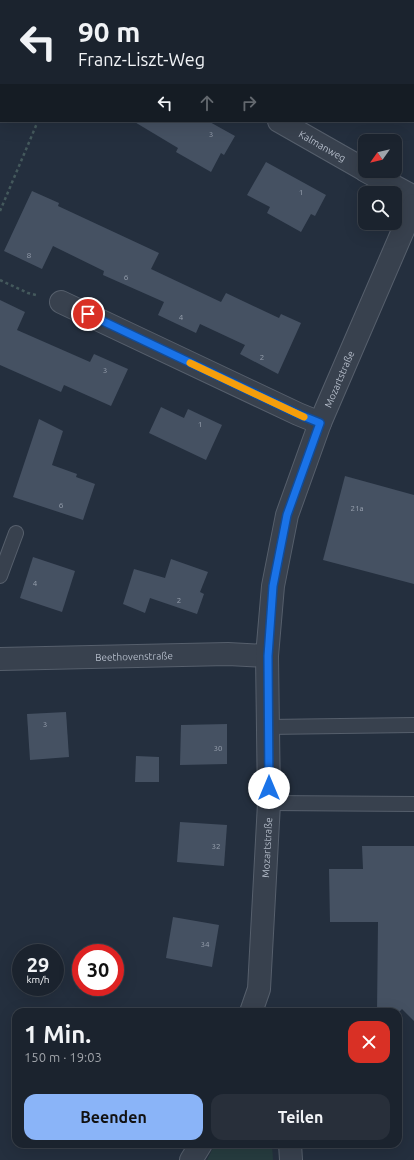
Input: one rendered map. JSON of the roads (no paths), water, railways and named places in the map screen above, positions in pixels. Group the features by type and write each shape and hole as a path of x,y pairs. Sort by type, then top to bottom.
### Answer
{"street":[{"name":"Kalmanweg","path":"281,122 358,166"},
{"name":"Kalmanweg","path":"378,178 414,198"},
{"name":"Mozartstraße","path":"264,1008 259,989 269,803 268,656 273,586 287,515 320,423 414,205"},
{"path":"61,302 320,423"},
{"name":"Beethovenstraße","path":"0,659 228,654 268,656"},
{"name":"Mozartstraße","path":"252,1008 259,989"},
{"path":"191,1160 198,1148"},
{"path":"290,1148 291,1160"}],"lane":[{"path":"0,576 16,533"},
{"path":"268,727 414,725"},
{"path":"269,803 414,804"}]}
